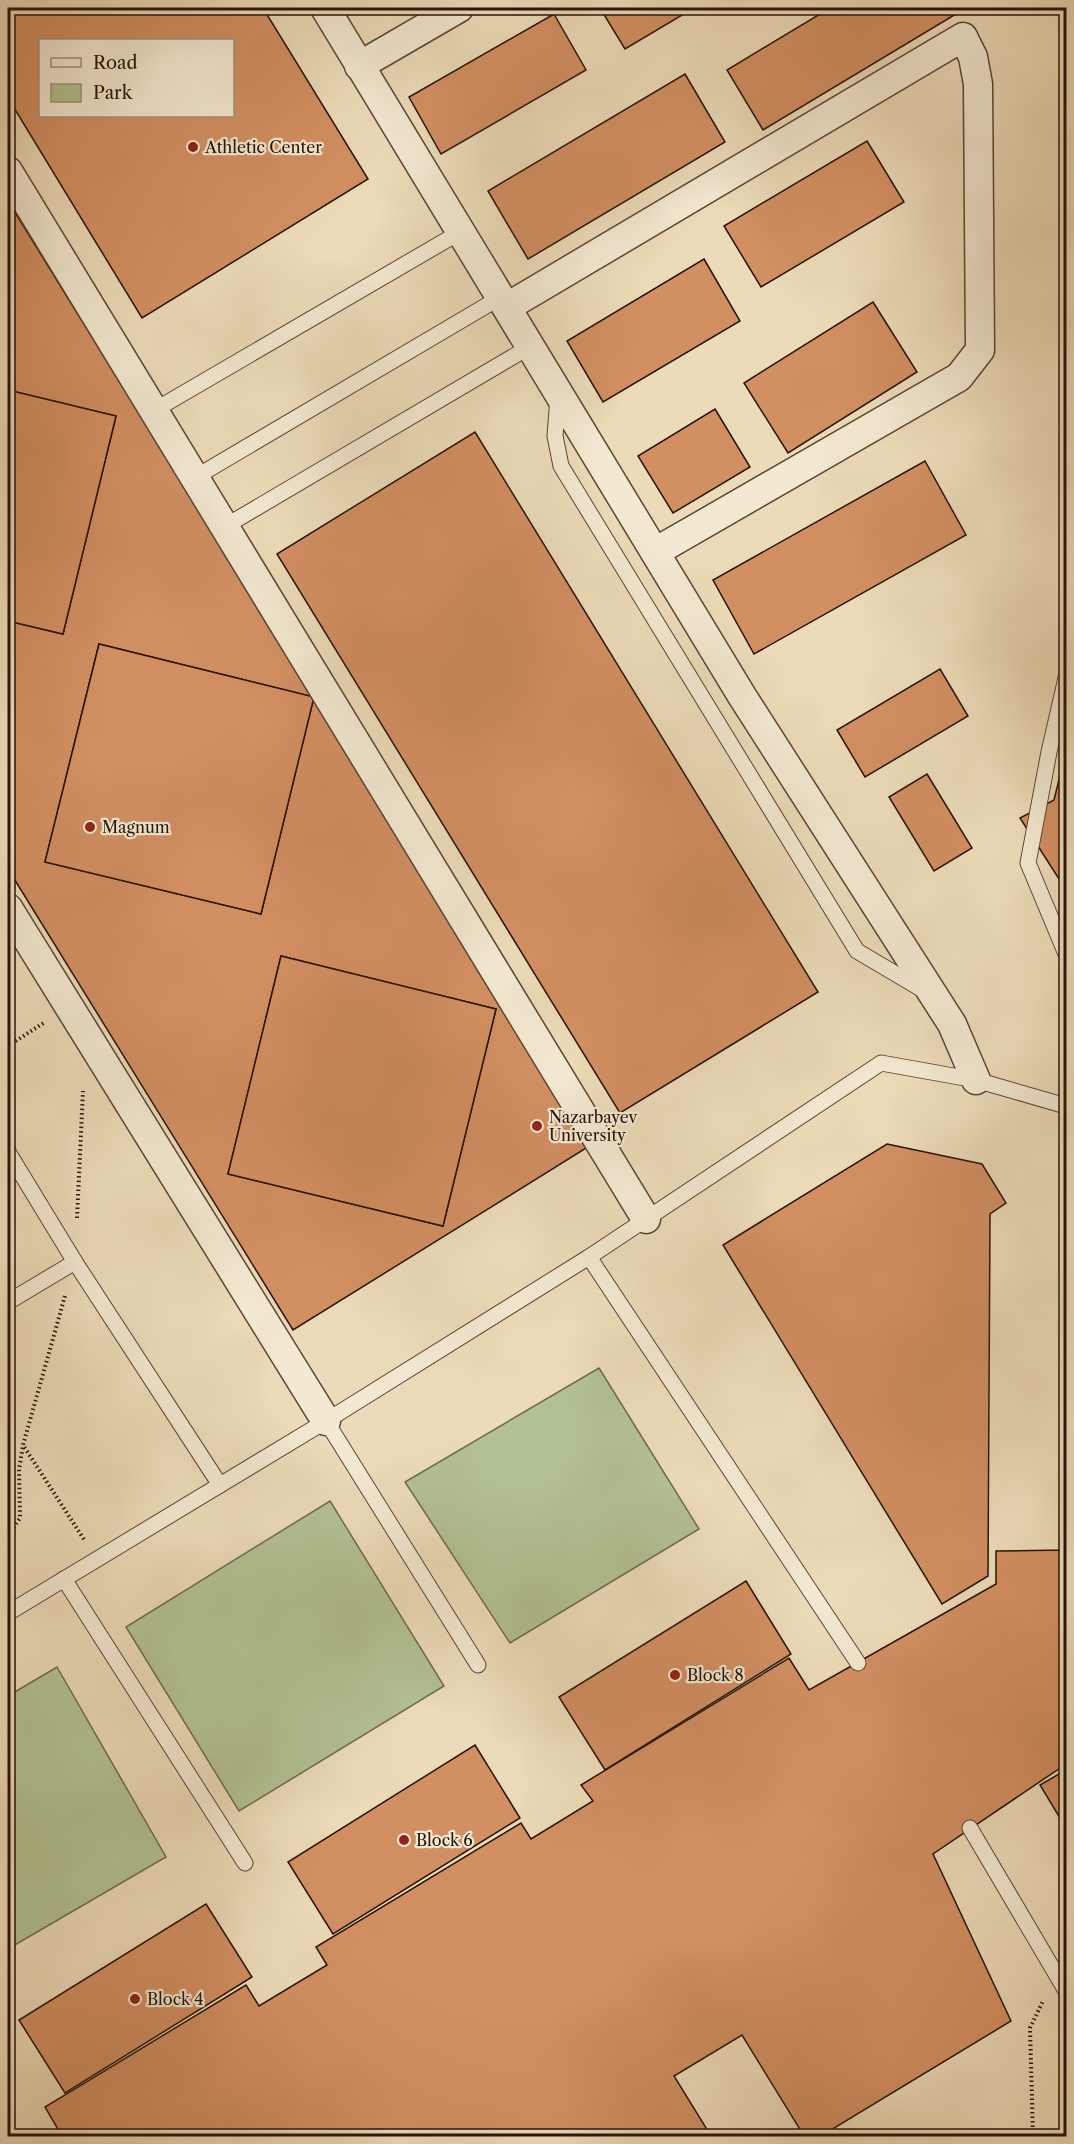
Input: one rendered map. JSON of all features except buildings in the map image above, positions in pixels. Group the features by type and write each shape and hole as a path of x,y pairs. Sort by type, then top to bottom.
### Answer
{"street":[{"path":"325,8 742,696 935,996 952,1024 976,1080"},
{"path":"360,66 459,8"},
{"path":"504,302 963,37 973,57 978,84 980,350 959,377 655,552"},
{"path":"8,171 646,1219"},
{"path":"8,908 71,1006 326,1421"}],"lane":[{"path":"153,411 462,231"},
{"path":"194,478 504,302"},
{"path":"224,527 531,346"},
{"path":"558,391 555,436 561,466 856,951 935,996"},
{"path":"1066,678 1028,863 1066,954"},
{"path":"8,1613 326,1421 589,1257 881,1063 976,1080 1066,1106"},
{"path":"8,1152 75,1262 220,1485"},
{"path":"589,1257 858,1663"},
{"path":"8,1302 75,1262"},
{"path":"326,1421 478,1665"},
{"path":"64,1579 245,1863"},
{"path":"970,1828 1066,1991"}],"path":[{"path":"8,1046 71,1006"},
{"path":"8,1535 20,1518 19,1469 23,1445 75,1262 86,1033"},
{"path":"23,1445 97,1559"},
{"path":"1033,2136 1030,2028 1056,1973"}],"green space":[{"path":"599,1368 699,1529 510,1643 405,1482"},
{"path":"330,1501 444,1686 239,1811 126,1627"},
{"path":"57,1667 166,1857 8,1949 8,1696"}],"place":[{"name":"Athletic Center","path":"193,147"},
{"name":"Magnum","path":"90,827"},
{"name":"Nazarbayev University","path":"537,1126"},
{"name":"Block 8","path":"675,1675"},
{"name":"Block 6","path":"404,1840"},
{"name":"Block 4","path":"135,1999"}]}
